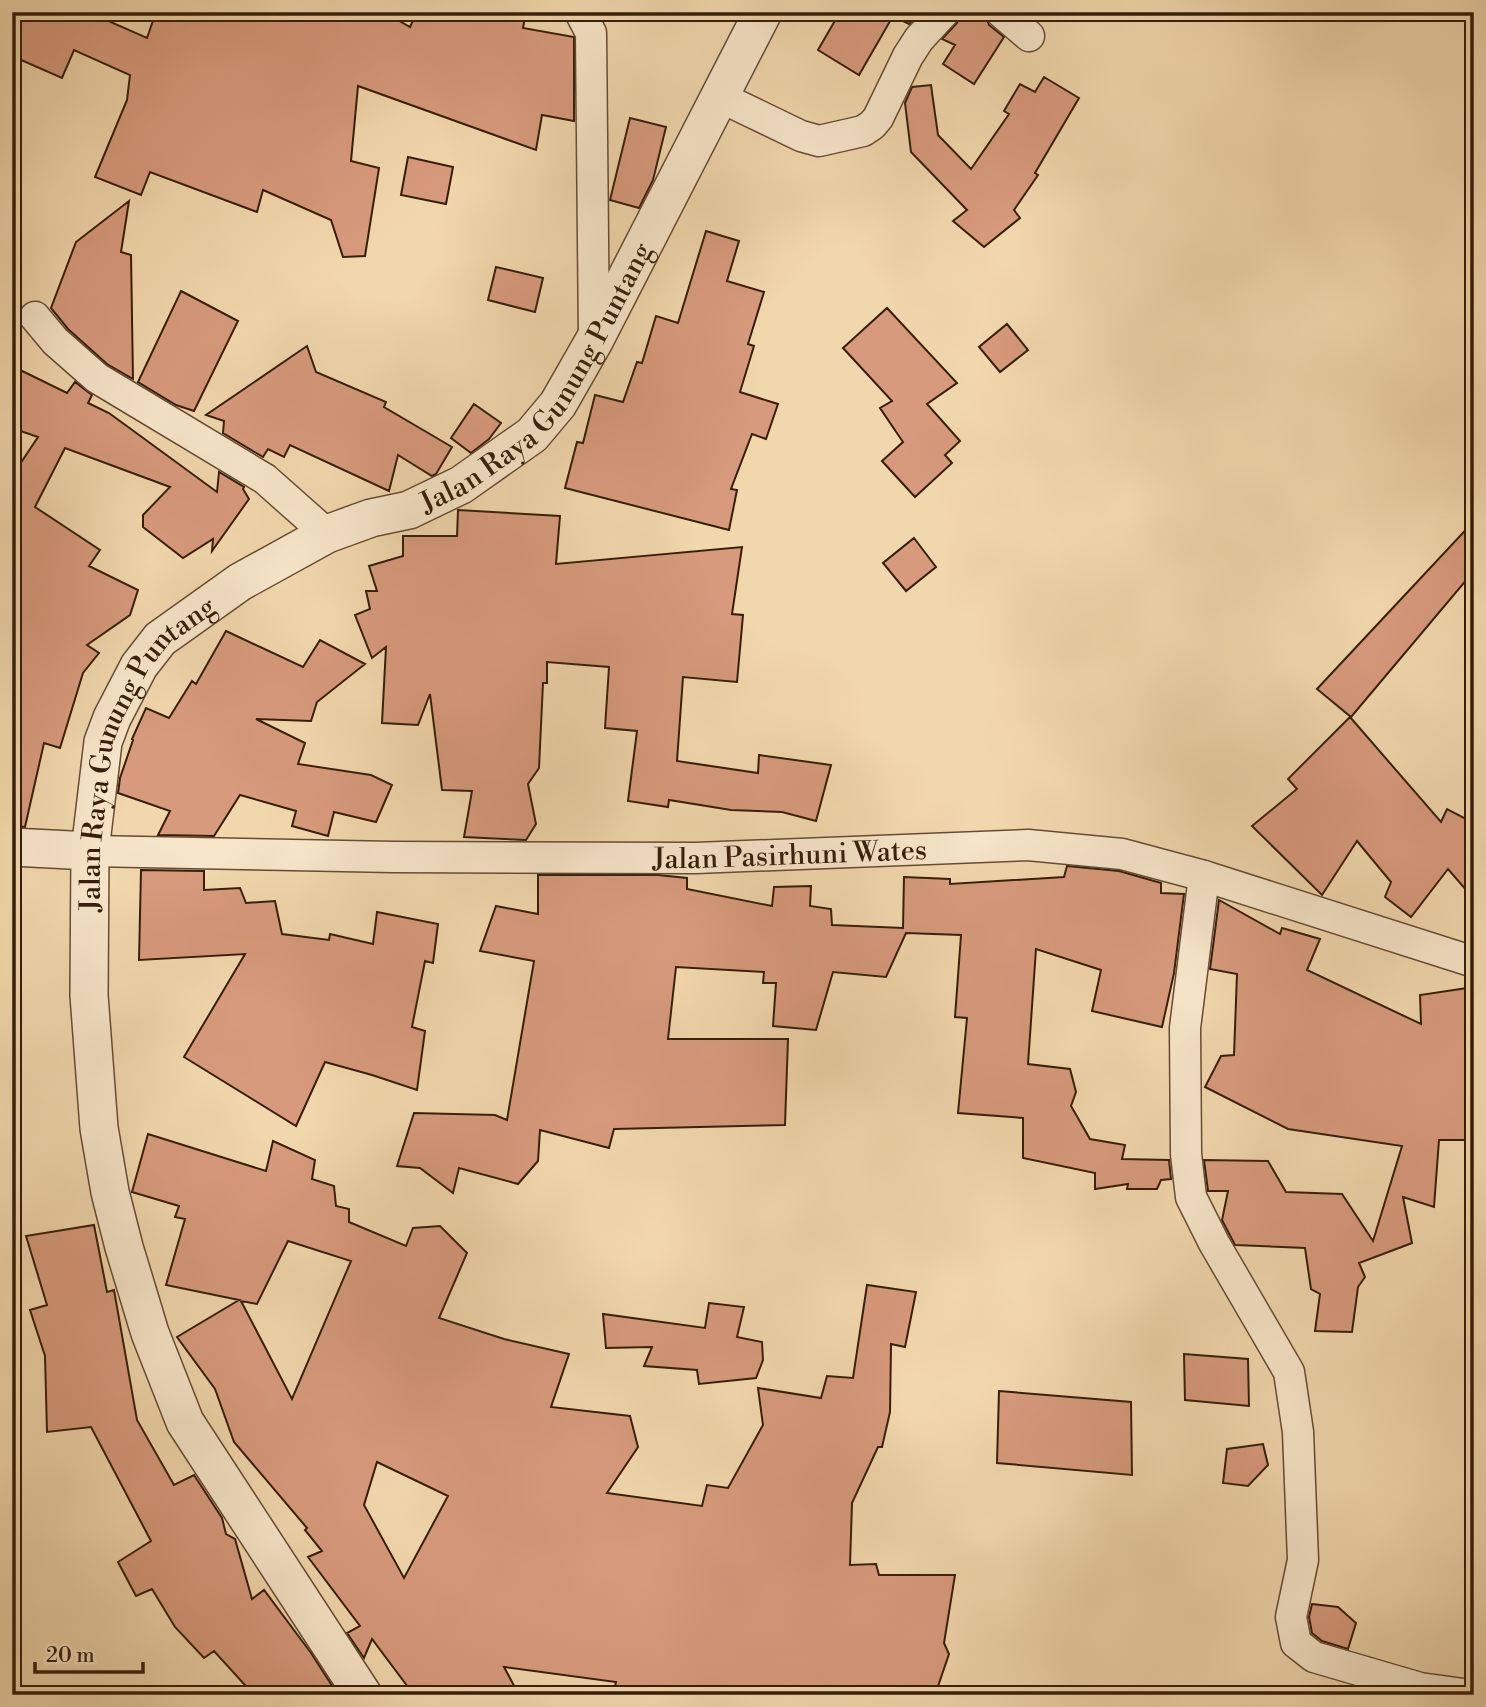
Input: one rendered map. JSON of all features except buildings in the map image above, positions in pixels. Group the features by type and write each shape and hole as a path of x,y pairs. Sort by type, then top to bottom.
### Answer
{"street":[{"path":"580,12 591,33 594,341"},
{"name":"Jalan Raya Gunung Puntang","path":"363,1695 185,1422 150,1333 110,1192 99,1128 89,995 90,851 103,742 112,718 139,666 160,639 240,582 327,534 409,510 461,485 533,435 558,404 594,341 763,12"},
{"path":"720,97 801,136 819,141 863,131 878,118 919,39 944,12"},
{"path":"1001,12 1029,36"},
{"path":"35,317 55,341 97,378 265,478 327,534"},
{"name":"Jalan Pasirhuni Wates","path":"90,851 394,857 696,858 1028,845 1122,854 1204,876 1474,962"},
{"path":"12,847 90,851"},
{"path":"1204,876 1185,1027 1186,1154 1191,1197 1214,1243 1289,1372 1298,1432 1303,1560 1291,1617 1296,1643 1314,1657 1420,1688 1471,1695"}]}
